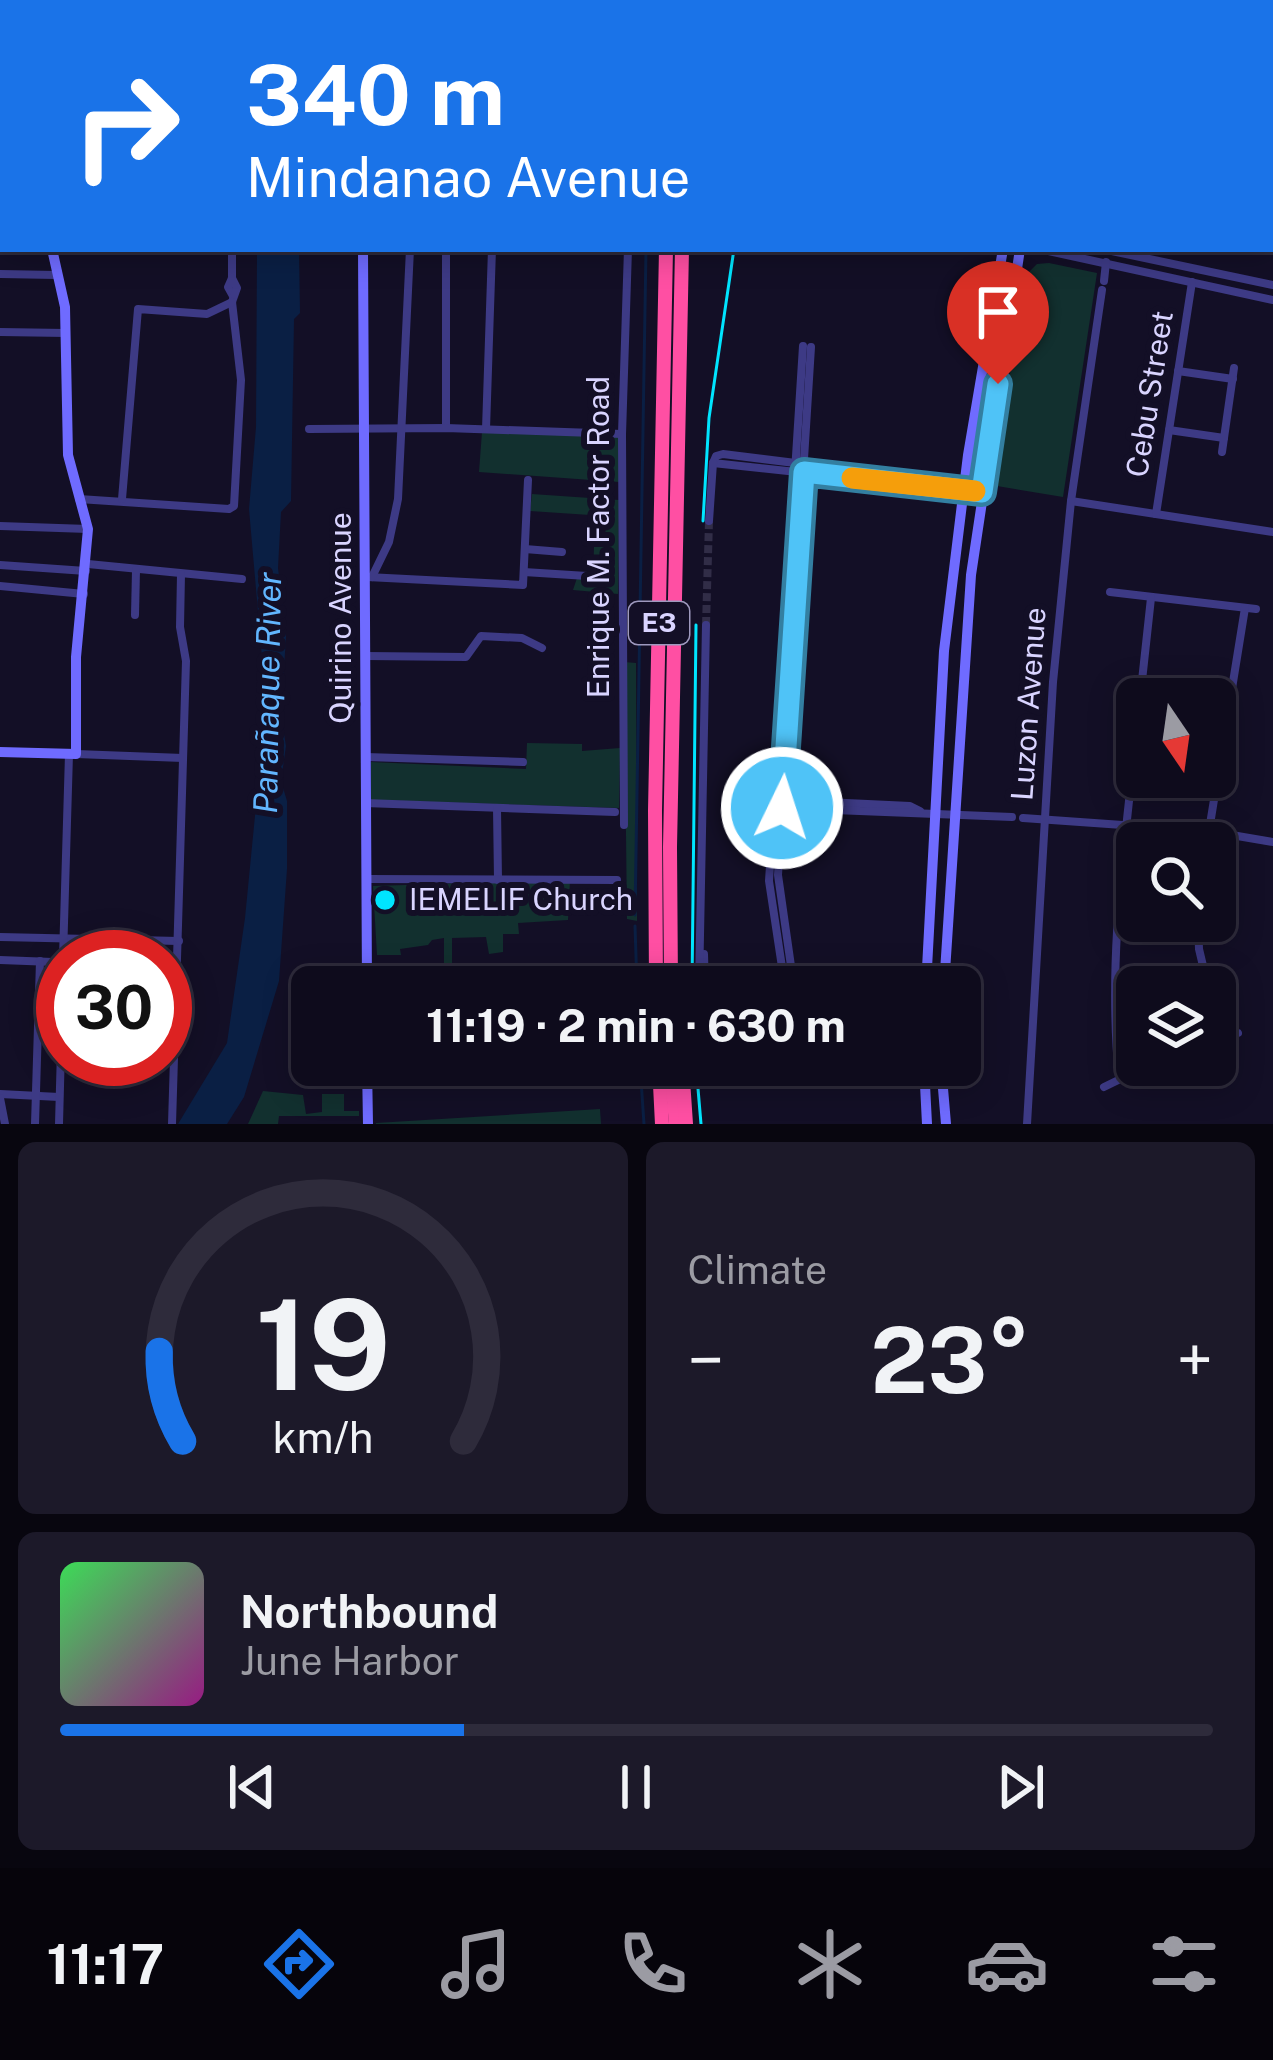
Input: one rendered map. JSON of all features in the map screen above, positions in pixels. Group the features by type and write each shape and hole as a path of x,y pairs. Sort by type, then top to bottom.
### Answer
{"highway":[{"name":"E3","path":"665,966 655,849 666,252"},
{"name":"E3","path":"667,966 682,252"},
{"path":"659,1086 662,1124"},
{"path":"672,1086 676,1124"},
{"path":"683,1086 686,1124"}],"main road":[{"path":"0,752 73,754 88,529 68,455 65,307 53,252"},
{"name":"Quirino Avenue","path":"363,252 367,966"},
{"path":"927,966 944,652 964,489 1004,252"},
{"path":"945,966 964,655 982,492 1020,252"},
{"path":"367,1086 368,1124"},
{"path":"925,1086 927,1124"},
{"path":"943,1086 946,1124"}],"street":[{"path":"79,499 234,506 241,380 232,252"},
{"path":"410,252 398,499 389,542 368,577 523,585 528,480"},
{"path":"446,252 446,428"},
{"path":"487,429 492,252"},
{"name":"Enrique M. Factor Road","path":"624,824 622,434 628,252"},
{"path":"1053,252 1273,300"},
{"name":"Luzon Avenue","path":"1028,1124 1053,682 1071,501 1106,252"},
{"path":"1116,252 1273,285"},
{"path":"0,274 57,275"},
{"name":"Cebu Street","path":"1156,514 1192,282"},
{"path":"122,499 138,309 207,314 232,299"},
{"path":"0,332 66,333"},
{"path":"782,966 769,886 807,346"},
{"path":"1178,371 1233,374 1222,452"},
{"path":"309,429 622,434"},
{"path":"1169,430 1224,438"},
{"path":"710,521 713,463 723,454 947,491 982,492"},
{"path":"1071,501 1273,532"},
{"path":"0,526 88,529"},
{"path":"525,549 562,552"},
{"path":"0,566 136,570 242,580"},
{"path":"135,615 136,570"},
{"path":"524,572 587,576"},
{"path":"179,930 186,662 180,627 181,574"},
{"path":"0,586 85,594"},
{"path":"1111,592 1251,609 1210,822"},
{"path":"1142,678 1151,598"},
{"path":"702,966 706,625"},
{"path":"366,656 466,657 481,636 522,638 542,648"},
{"path":"789,636 778,882 791,966"},
{"path":"64,930 73,754 183,758"},
{"path":"366,758 523,762"},
{"path":"365,802 615,812"},
{"path":"783,804 910,806 921,812 1116,822"},
{"path":"497,808 498,880"},
{"path":"1236,836 1273,842"},
{"path":"365,879 617,880"},
{"path":"0,937 36,938"},
{"path":"0,960 36,961"},
{"path":"1116,999 1116,1049"},
{"path":"1104,1087 1116,1078"},
{"path":"35,1124 36,1086"},
{"path":"59,1086 59,1124"},
{"path":"172,1124 173,1086"},
{"path":"5,1124 0,1096 59,1097"}],"green space":[{"path":"1037,264 1097,273 1063,497 991,485 1027,274"},
{"path":"482,432 619,437 619,482 479,472"},
{"path":"532,494 619,500 618,594 573,590 577,578 593,578 594,547 606,547 605,516 530,511"},
{"path":"624,662 636,663 637,921 627,919"},
{"path":"527,743 582,744 582,751 620,748 619,808 371,800 371,762 526,769"},
{"path":"570,880 568,920 518,923 519,934 503,934 503,952 489,954 486,937 452,938 452,964 444,963 444,938 400,949 401,955 377,955 373,886"},
{"path":"263,1091 303,1095 306,1114 322,1112 322,1094 344,1094 344,1111 359,1111 359,1116 279,1116 278,1124 248,1124"},
{"path":"600,1109 601,1124 376,1124 376,1123"}],"water":[{"name":"Parañaque River","path":"257,252 299,252 291,501 281,512 278,568 286,637 281,716 286,746 281,781 287,801 279,981 244,1097 227,1124 178,1124 227,1043 245,918 266,703 249,509 256,427"}],"waterway":[{"path":"635,915 646,252"},
{"path":"635,926 636,966"},
{"path":"641,1086 644,1124"}],"tunnel":[{"path":"706,625 709,521"}],"tram line":[{"path":"703,521 709,418 734,252"},
{"path":"692,966 696,625"},
{"path":"698,1086 701,1124"}],"slow traffic":[{"path":"852,478 975,491"}],"place":[{"name":"IEMELIF Church","path":"385,900"}],"route":[{"path":"782,808 804,472 982,492 998,384"}]}
